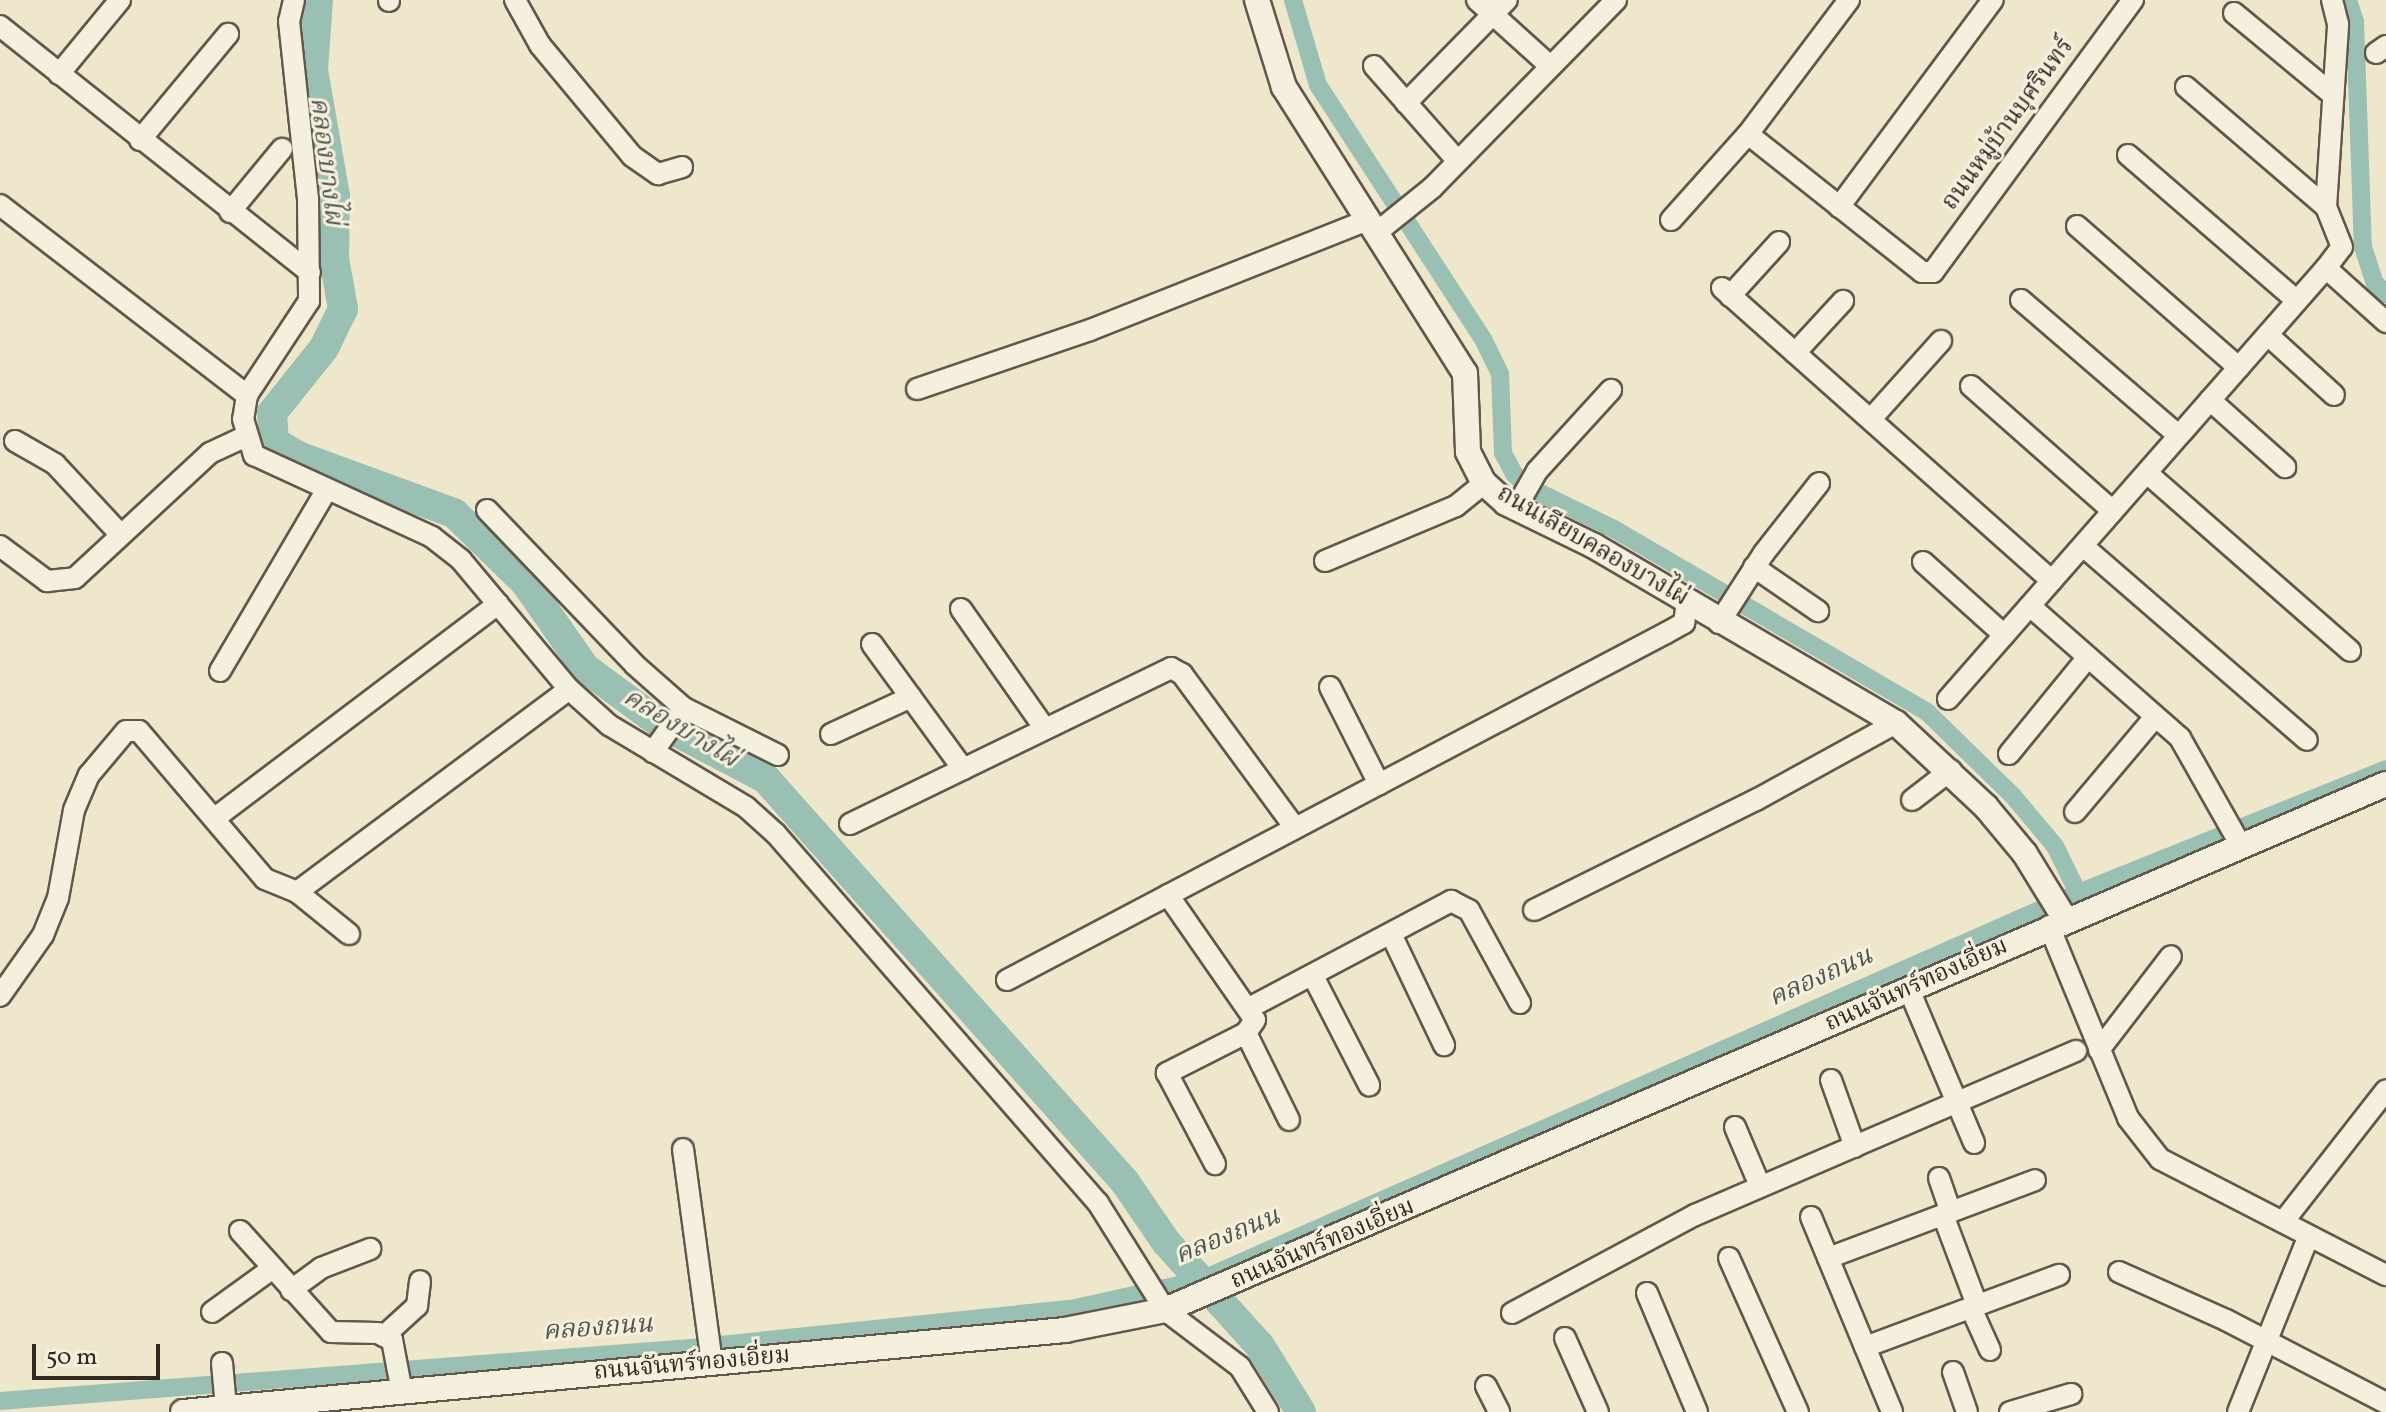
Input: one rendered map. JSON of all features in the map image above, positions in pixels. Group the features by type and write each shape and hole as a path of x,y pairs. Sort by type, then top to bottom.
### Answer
{"street":[{"path":"59,74 120,0"},
{"path":"294,0 289,21 308,200 309,301 295,329 247,395 246,436 254,455 432,537 461,560 569,689 609,725 655,749 746,807 776,834 1098,1203 1174,1306 1240,1367 1268,1412"},
{"path":"515,0 540,45 632,156 658,174 682,167"},
{"name":"ถนนเลียบคลองบางไผ่","path":"1257,0 1284,87 1378,226 1465,373 1468,452 1484,483 1523,496 1594,546 1687,602 1724,616 1896,723 1951,770 2025,854 2057,918"},
{"path":"1477,0 1500,7 1550,66"},
{"path":"917,389 1378,226 1417,202 1616,0"},
{"path":"1671,220 1748,134 1849,0"},
{"path":"1748,134 1839,207 1993,0"},
{"name":"ถนนหมู่บ้านบุศรินทร์","path":"1839,207 1922,272 1936,268 2133,0"},
{"path":"1948,699 2342,247 2326,207 2338,24 2332,0"},
{"path":"1406,103 1500,7"},
{"path":"2234,13 2333,95"},
{"path":"0,26 310,273"},
{"path":"140,140 228,34"},
{"path":"1374,66 1457,160"},
{"path":"2186,87 2326,207"},
{"path":"230,212 282,149"},
{"path":"2128,155 2297,301"},
{"path":"0,205 247,395"},
{"path":"2077,226 2239,368"},
{"path":"1779,242 1726,292 2052,581"},
{"path":"2326,268 2386,322"},
{"path":"2021,300 2179,436"},
{"path":"1795,353 1843,301"},
{"path":"2268,335 2334,395"},
{"path":"1871,419 1941,341"},
{"path":"1971,386 2113,511"},
{"path":"1523,496 1611,390"},
{"path":"2210,400 2285,467"},
{"path":"0,546 47,581 64,582 75,578 210,453 246,436"},
{"path":"15,441 55,464 120,534"},
{"path":"2147,473 2350,651"},
{"path":"1325,561 1456,506 1484,483"},
{"path":"1724,616 1754,567 1819,483"},
{"path":"220,671 327,489"},
{"path":"487,510 682,711 778,755"},
{"path":"2083,546 2307,740"},
{"path":"1923,562 2004,635"},
{"path":"1754,567 1818,611"},
{"path":"1007,980 1684,623 1687,602"},
{"path":"215,818 498,604"},
{"path":"2030,606 2180,738 2240,844"},
{"path":"961,609 1045,729"},
{"path":"872,644 963,769"},
{"path":"2009,754 2088,657"},
{"path":"850,824 1171,668 1182,674 1295,828"},
{"path":"1330,687 1379,784"},
{"path":"297,892 569,689"},
{"path":"831,734 911,697"},
{"path":"655,749 682,711"},
{"path":"2075,812 2155,717"},
{"path":"1534,910 1756,800 1896,723"},
{"path":"0,996 43,935 58,898 74,810 89,775 126,731 139,731 265,879 297,892 349,934"},
{"path":"1912,800 1951,770"},
{"name":"ถนนจันทร์ทองเอี่ยม","path":"183,1412 226,1404 401,1385 1065,1330 1174,1306 1259,1273 1910,992 2057,918 2386,784"},
{"path":"1168,895 1255,1020 1246,1033 1167,1073 1215,1164"},
{"path":"1249,1008 1392,936 1451,901 1463,902 1520,1003"},
{"path":"2057,918 2099,1050 2128,1118 2160,1159 2308,1238 2386,1275"},
{"path":"1392,936 1444,1045"},
{"path":"2099,1050 2171,956"},
{"path":"1313,976 1369,1085"},
{"path":"1910,992 1974,1143"},
{"path":"1246,1033 1289,1120"},
{"path":"1512,1313 1760,1186 2076,1051"},
{"path":"1831,1080 1855,1147"},
{"path":"2283,1222 2379,1097"},
{"path":"2379,1097 2386,1121"},
{"path":"1735,1127 1760,1186"},
{"path":"683,1149 711,1358"},
{"path":"1939,1178 1974,1306 1990,1350"},
{"path":"1828,1258 2035,1180"},
{"path":"1811,1217 1892,1412"},
{"path":"240,1231 331,1332 391,1344"},
{"path":"2238,1412 2308,1238"},
{"path":"291,1290 321,1268 370,1249"},
{"path":"1729,1258 1798,1412"},
{"path":"212,1312 273,1268"},
{"path":"2119,1272 2266,1340 2386,1403"},
{"path":"1865,1347 2059,1275"},
{"path":"401,1385 391,1344 409,1318 420,1281"},
{"path":"1647,1293 1697,1412"},
{"path":"1565,1338 1598,1412"},
{"path":"222,1363 226,1404"},
{"path":"1953,1372 1967,1412"},
{"path":"1486,1386 1499,1412"},
{"path":"2022,1410 2071,1394"}],"waterway":[{"name":"คลองบางไผ่","path":"318,0 313,70 335,196 334,258 343,309 324,348 272,413 274,442 298,456 454,513 525,582 585,668 660,723 766,779 1125,1182 1166,1242 1260,1346 1301,1412"},
{"path":"1293,0 1318,85 1483,339 1500,374 1503,453 1514,474 1528,487 1614,529 1927,712 2013,796 2055,846 2078,893"},
{"path":"2348,0 2355,21 2363,247 2375,283 2386,294"},
{"name":"คลองถนน","path":"0,1401 691,1348 1071,1309 1201,1280 2078,893 2386,769"}]}
